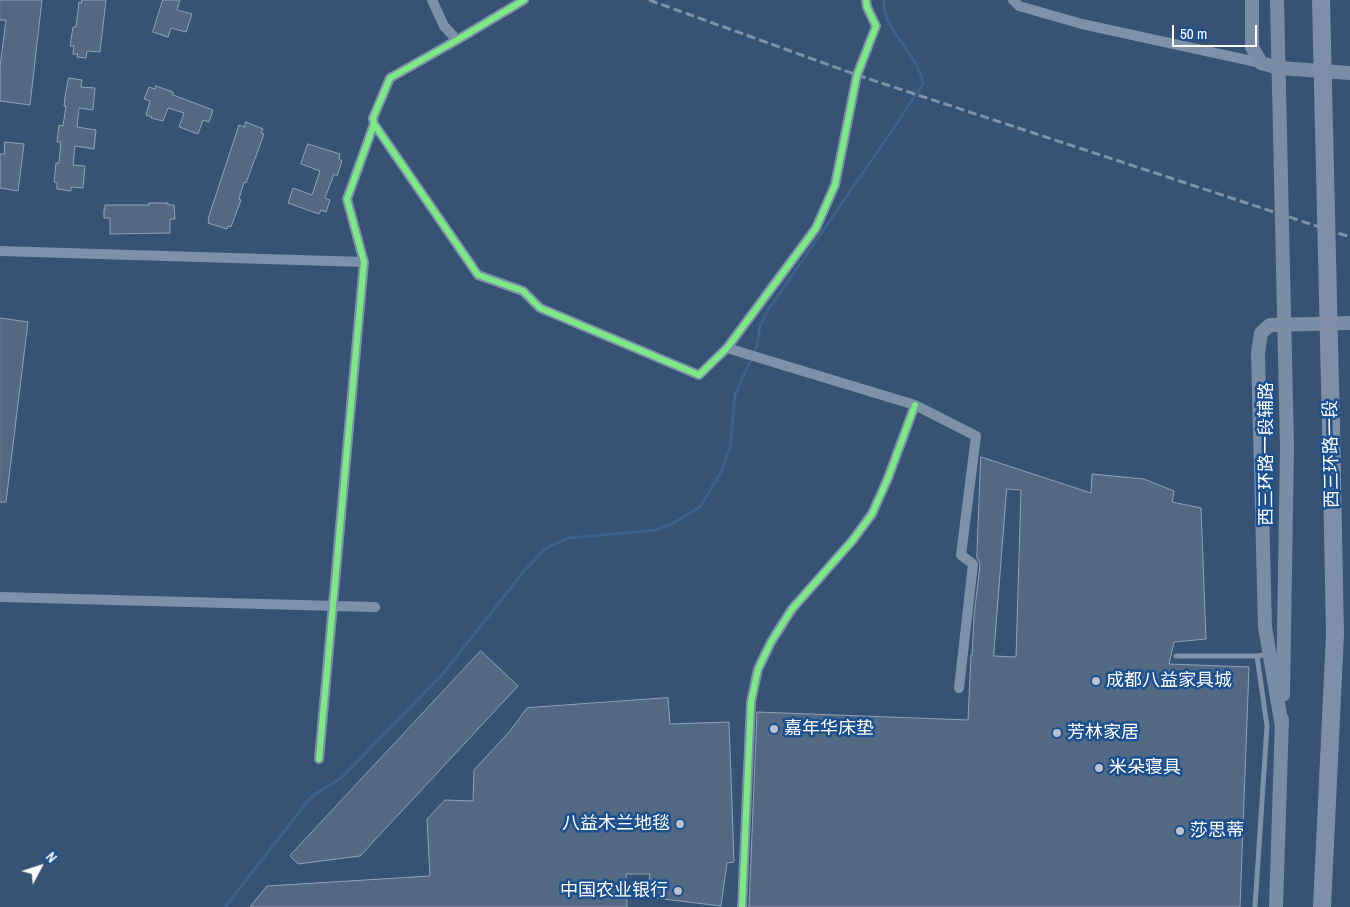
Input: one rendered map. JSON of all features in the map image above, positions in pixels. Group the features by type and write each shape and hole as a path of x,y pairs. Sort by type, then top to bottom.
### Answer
{"highway":[{"name":"西三环路一段","path":"1321,0 1335,634 1322,907"}],"main road":[{"path":"1252,0 1252,47 1261,63 1279,68 1350,73"},
{"name":"西三环路一段辅路","path":"1276,0 1287,446 1282,727 1276,907"},
{"path":"1282,727 1263,655 1265,627 1258,353 1262,333 1270,325 1350,323"}],"street":[{"path":"432,0 444,26 457,40"},
{"path":"524,0 390,78 373,118 374,124 478,275 523,291 540,308 699,375 727,348 816,228 835,185 857,75 876,26 866,0"},
{"path":"1013,0 1019,6 1082,24 1261,63"},
{"path":"319,759 364,262 347,198 374,124"},
{"path":"0,251 364,262"},
{"path":"727,348 915,405 976,436 961,555 973,564 960,688"},
{"path":"742,907 751,702 758,669 771,642 792,609 852,541 872,514 888,478 915,405"},
{"path":"0,597 376,607"}],"lane":[{"path":"1176,656 1263,655 1267,726 1255,907"}],"building":[{"path":"0,0 42,0 30,105 0,101 0,67 6,20 0,20"},
{"path":"82,0 106,0 100,52 87,51 86,58 77,57 78,54 73,54 74,46 70,46 73,27 76,27 79,2 81,3"},
{"path":"163,0 180,0 177,10 192,14 186,32 171,28 168,37 153,32"},
{"path":"69,78 82,80 81,87 95,88 93,110 79,108 77,127 96,130 94,149 75,146 73,165 85,166 83,188 71,187 71,191 57,189 57,183 54,182 56,163 59,163 61,142 57,142 59,125 63,126 66,106 64,106 65,97"},
{"path":"156,86 173,92 173,95 213,110 209,122 203,120 198,134 179,127 184,113 168,108 163,121 146,115 150,101 144,99 149,87 155,89"},
{"path":"246,122 263,129 261,133 264,134 246,183 244,182 239,199 241,200 231,227 228,226 227,229 208,223 208,219 239,125 244,127"},
{"path":"5,142 24,144 18,191 0,188 0,154 4,154"},
{"path":"308,144 340,154 339,159 342,161 337,176 334,174 325,198 330,200 326,212 321,210 319,214 288,203 293,188 312,195 320,171 301,164"},
{"path":"149,203 168,203 168,205 174,205 175,219 170,219 170,233 110,234 110,218 104,218 105,205 149,205"},
{"path":"0,318 28,322 6,502 0,502"},
{"name":"成都八益家具城","path":"981,457 1091,493 1092,474 1144,479 1174,491 1172,502 1201,508 1206,639 1174,642 1169,664 1249,667 1240,907 749,907 757,712 968,720 974,616 980,565 977,558","holes":["1007,489 1021,490 1016,657 994,656"]},
{"path":"481,651 518,686 360,856 298,864 290,856"},
{"path":"668,698 670,724 729,722 734,862 727,863 721,906 647,897 650,874 626,874 627,907 250,907 267,886 430,876 427,819 445,800 473,801 474,770 510,731 527,708"}],"waterway":[{"path":"225,907 311,797 341,778 442,675 524,571 546,548 568,538 656,530 674,523 701,506 722,470 730,448 735,395 757,346 760,326 768,310 923,84 921,74 888,21 884,0"}],"railway":[{"path":"649,0 857,75 1350,237"}],"cycle path":[{"path":"524,0 390,78 373,118 374,124 478,275 523,291 540,308 699,375 727,348 816,228 835,185 857,75 876,26 867,7 866,0"},
{"path":"319,759 364,262 347,199 374,124"},
{"path":"742,907 751,702 758,669 771,642 792,609 852,541 872,514 888,478 915,405"}],"place":[{"name":"成都八益家具城","path":"1096,681"},
{"name":"嘉年华床垫","path":"774,729"},
{"name":"芳林家居","path":"1057,733"},
{"name":"米朵寝具","path":"1099,768"},
{"name":"八益木兰地毯","path":"680,824"},
{"name":"莎思蒂","path":"1180,831"},
{"name":"中国农业银行","path":"678,891"}]}
